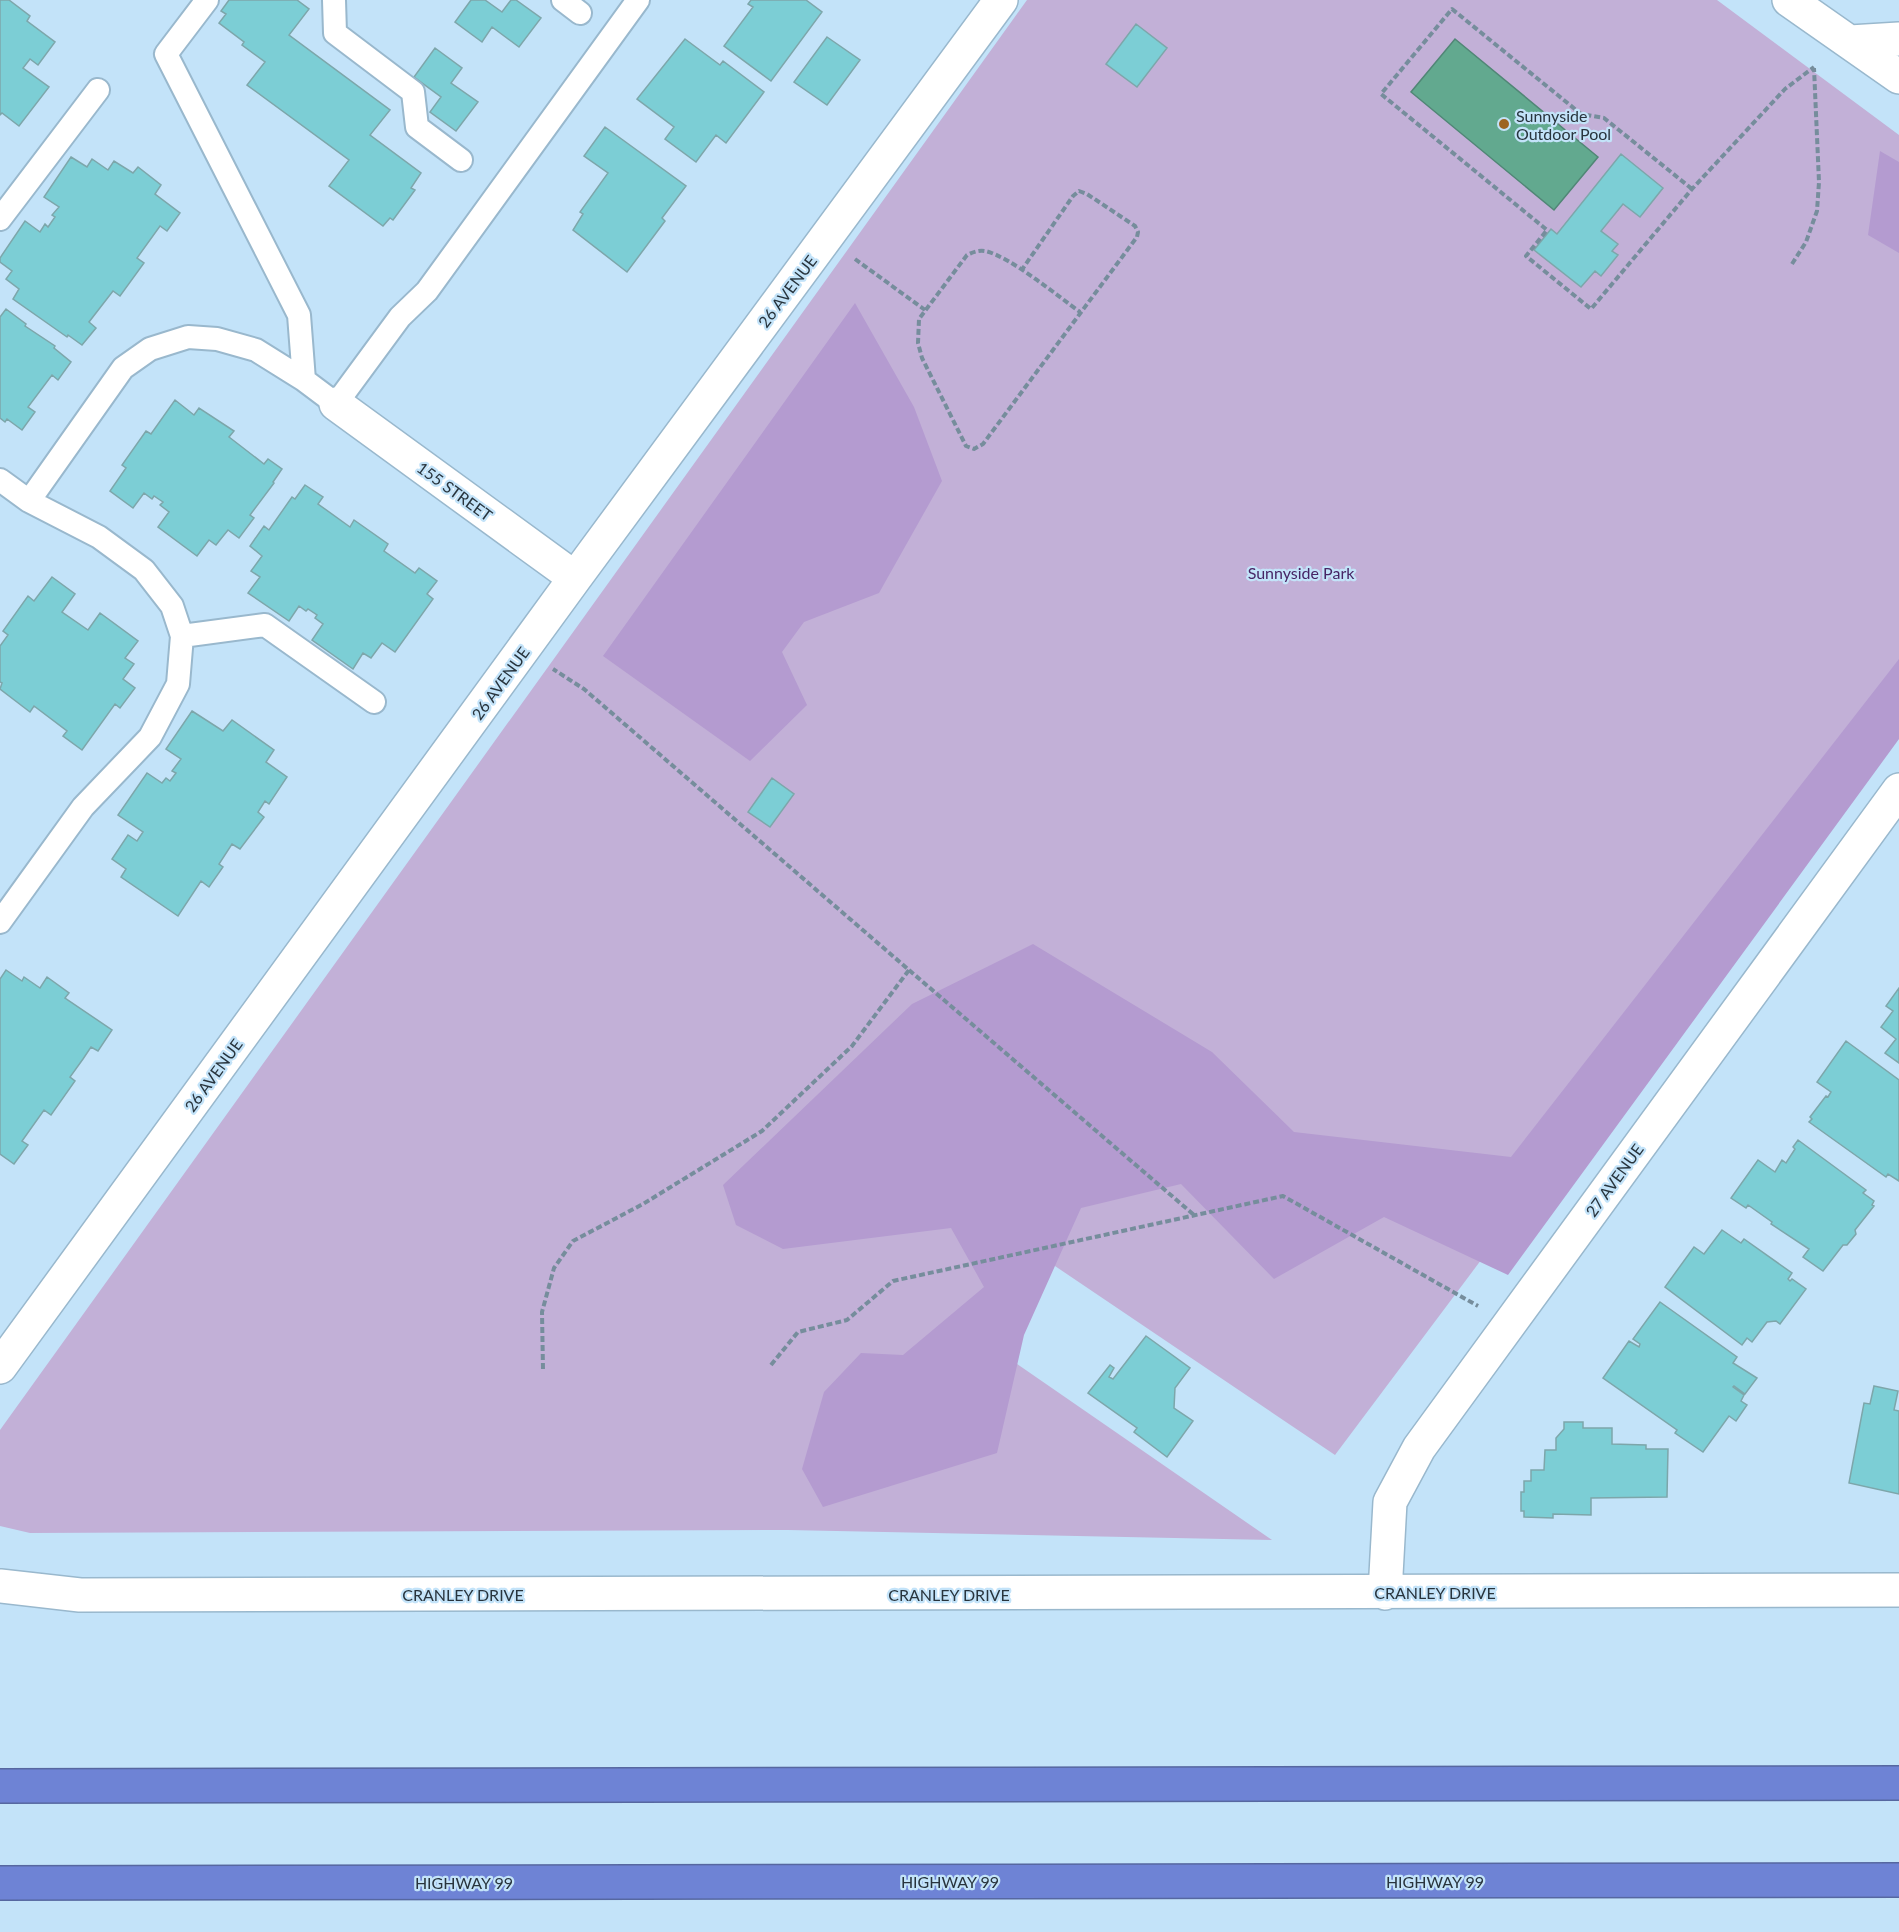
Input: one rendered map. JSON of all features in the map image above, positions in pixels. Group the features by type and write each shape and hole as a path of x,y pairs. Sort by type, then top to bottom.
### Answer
{"highway":[{"path":"0,1786 1899,1783"},
{"name":"HIGHWAY 99","path":"0,1883 1899,1880"}],"street":[{"name":"26 AVENUE","path":"0,1367 575,578 1001,0"},
{"path":"1789,0 1899,77"},
{"path":"1850,42 1899,39"},
{"name":"155 STREET","path":"336,404 575,578"},
{"name":"27 AVENUE","path":"1385,1593 1390,1502 1419,1448 1899,790"},
{"name":"CRANLEY DRIVE","path":"0,1586 80,1595 1899,1590"}],"lane":[{"path":"207,0 166,54 299,315 304,380"},
{"path":"334,0 335,33 413,92 417,127 461,160"},
{"path":"29,501 123,368 150,349 188,337 217,339 256,350 304,380 336,404 400,317 427,291 638,0"},
{"path":"0,219 98,90"},
{"path":"0,480 29,501 99,537 144,570 172,606 182,636 178,684 150,737 83,807 0,922"},
{"path":"182,636 265,625 374,702"}],"path":[{"path":"1692,189 1605,118 1581,114 1452,9 1381,94 1547,230 1526,256 1591,309 1692,189 1785,89 1814,67 1819,182 1817,211 1806,242 1792,264"},
{"path":"1021,271 1073,196 1079,191 1135,225 1138,232 1137,237 983,444 974,449 966,446 922,358 918,343 919,319 967,255 976,251 984,251 1001,257 1021,271 1080,312"},
{"path":"826,238 925,310"},
{"path":"524,650 584,689 1194,1215"},
{"path":"543,1369 542,1312 554,1268 573,1241 644,1204 762,1131 852,1046 909,970"},
{"path":"771,1365 798,1332 847,1320 893,1281 1283,1196 1482,1309"}],"green space":[{"name":"Sunnyside Park","path":"1027,0 1717,0 1899,135 1899,702 1335,1455 1052,1264 991,1346 1272,1540 788,1530 30,1533 0,1526 0,1430"}],"shaded area":[{"path":"1455,39 1598,157 1554,210 1411,92"},
{"path":"1880,151 1899,162 1899,253 1868,235"},
{"path":"855,303 914,407 942,481 879,593 804,622 782,652 807,705 750,761 603,656"},
{"path":"1899,659 1899,739 1508,1275 1384,1217 1274,1279 1181,1184 1081,1208 1024,1335 997,1453 823,1507 802,1469 824,1392 861,1353 903,1355 984,1287 951,1228 783,1249 736,1225 723,1185 912,1004 1033,944 1212,1052 1294,1132 1511,1157"}],"building":[{"path":"0,0 9,0 30,16 27,21 55,42 38,65 30,59 23,68 49,87 19,126 2,113 0,115"},
{"path":"229,0 297,0 309,9 289,35 390,110 370,135 421,173 411,188 415,190 393,220 390,218 383,226 329,186 349,160 247,85 265,62 242,45 244,42 219,23 226,14 221,11"},
{"path":"471,0 485,0 502,12 511,0 516,0 541,18 519,47 492,27 482,42 455,22"},
{"path":"751,0 806,0 822,12 771,81 724,46 753,7 748,4"},
{"path":"1136,24 1167,48 1137,87 1106,64"},
{"path":"827,37 860,60 827,105 794,82"},
{"path":"685,39 720,65 723,61 764,92 726,143 716,135 696,162 665,139 674,127 637,99"},
{"path":"435,48 462,68 451,83 478,102 456,131 430,112 441,97 414,77"},
{"path":"605,127 686,186 662,218 665,221 627,272 573,230 583,214 580,212 608,173 584,156"},
{"path":"1621,154 1663,188 1640,217 1623,204 1601,231 1618,244 1612,251 1618,255 1601,276 1595,271 1581,287 1534,250 1551,229 1557,234"},
{"path":"71,157 87,167 92,159 108,170 114,161 133,173 138,167 161,185 155,194 180,213 167,231 160,226 137,258 144,263 120,296 113,291 89,322 96,328 82,345 13,299 19,289 6,279 12,271 0,262 0,258 25,221 40,232 45,224 48,227 55,217 52,215 59,207 44,197"},
{"path":"6,309 26,324 25,326 55,346 54,348 71,362 58,380 52,375 28,407 35,412 22,430 7,419 5,422 0,418 0,317"},
{"path":"175,400 194,415 199,408 234,431 229,437 264,464 268,459 282,469 250,515 254,518 239,538 228,530 216,545 209,540 197,556 158,527 169,512 160,505 163,502 154,496 152,499 144,493 133,508 110,491 126,468 122,465 146,431 151,434"},
{"path":"305,485 323,497 318,504 350,527 354,520 388,544 384,551 415,573 419,568 437,581 427,594 433,599 395,652 382,643 371,658 363,653 353,669 312,640 323,624 315,618 317,615 299,606 289,621 248,593 260,577 251,571 262,556 250,546 264,526 269,530 292,497 295,499"},
{"path":"52,577 75,594 62,612 88,630 100,613 138,641 125,658 134,664 123,679 135,688 120,708 115,704 82,750 63,736 67,731 34,706 30,712 0,689 2,683 0,682 0,646 8,635 3,631 28,596 34,601"},
{"path":"192,711 223,731 232,720 274,750 266,762 287,777 269,804 265,801 258,812 264,817 240,849 232,844 219,864 223,867 209,887 201,881 178,916 121,877 126,869 112,859 128,835 137,841 143,832 118,815 147,773 162,783 166,778 170,781 176,773 172,771 181,759 166,749"},
{"path":"772,778 794,794 770,827 748,812"},
{"path":"6,970 22,981 24,977 40,988 47,977 69,993 65,998 112,1030 98,1051 91,1047 70,1077 75,1081 51,1115 44,1110 22,1141 28,1145 14,1164 0,1154 0,979"},
{"path":"1899,988 1899,1063 1885,1053 1896,1039 1881,1027 1893,1011 1886,1006"},
{"path":"1846,1041 1899,1080 1899,1181 1888,1174 1886,1177 1809,1122 1812,1119 1810,1117 1831,1092 1817,1082"},
{"path":"1798,1140 1866,1190 1863,1193 1874,1201 1872,1205 1874,1206 1855,1230 1856,1234 1847,1245 1843,1245 1823,1271 1803,1257 1809,1249 1771,1224 1772,1222 1748,1205 1746,1208 1731,1198 1758,1160 1775,1172 1782,1160 1786,1163"},
{"path":"1722,1230 1741,1243 1744,1239 1792,1273 1788,1279 1790,1281 1792,1279 1806,1289 1780,1324 1776,1321 1767,1322 1752,1342 1747,1338 1742,1345 1665,1287 1694,1247 1704,1254"},
{"path":"1660,1302 1737,1357 1733,1363 1757,1378 1745,1394 1733,1387 1744,1395 1741,1401 1747,1405 1736,1421 1729,1416 1703,1452 1675,1433 1677,1430 1603,1378 1629,1341 1639,1347 1640,1344 1633,1339"},
{"path":"1146,1336 1190,1368 1175,1388 1174,1408 1193,1421 1167,1457 1134,1432 1137,1428 1088,1393 1110,1365 1114,1368 1109,1377 1113,1379"},
{"path":"1874,1386 1898,1391 1894,1410 1899,1411 1899,1494 1849,1483 1864,1403 1870,1404"},
{"path":"1564,1422 1583,1422 1583,1428 1612,1428 1612,1444 1646,1445 1646,1449 1668,1449 1667,1497 1591,1498 1591,1515 1553,1514 1553,1518 1524,1517 1524,1511 1521,1511 1521,1492 1524,1492 1524,1481 1531,1481 1531,1470 1544,1470 1545,1450 1556,1450 1556,1438 1564,1429"}],"place":[{"name":"Sunnyside Outdoor Pool","path":"1504,124"}]}
